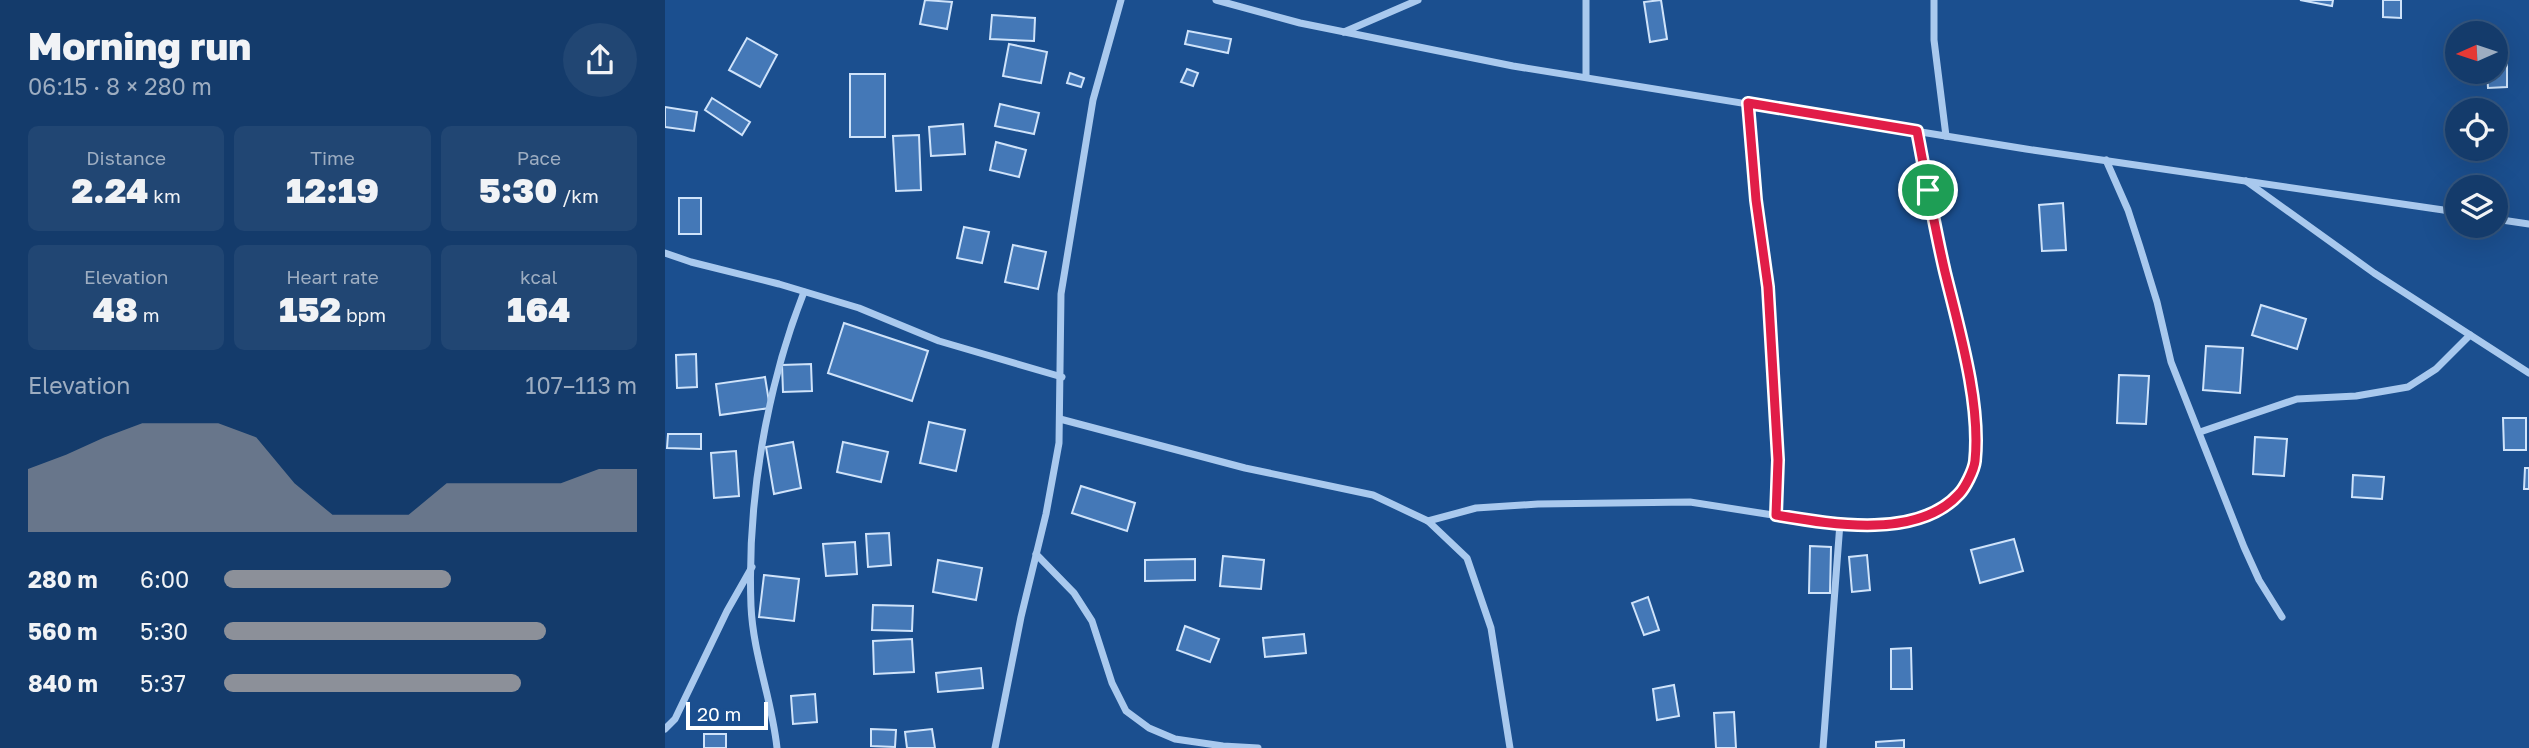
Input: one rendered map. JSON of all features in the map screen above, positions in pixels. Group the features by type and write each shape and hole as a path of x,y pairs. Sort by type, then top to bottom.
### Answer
{"street":[{"path":"995,748 1059,443 1062,377 1061,294 1093,100 1121,0"},
{"path":"1216,0 1300,23 1513,66 1917,131 2445,210"},
{"path":"1343,32 1419,0"},
{"path":"1586,0 1586,77"},
{"path":"1934,0 1934,40 1946,135"},
{"path":"1748,103 1756,200 1768,287 1778,460 1776,515"},
{"path":"1428,521 1476,508 1538,504 1691,502 1824,523 1912,522 1940,509 1960,494 1975,464 1974,419 1965,357 1917,131"},
{"path":"2106,160 2128,210 2140,247 2171,362 2244,547 2259,580 2282,617"},
{"path":"2245,180 2374,273 2529,373"},
{"path":"2508,221 2529,224"},
{"path":"665,253 859,308 939,341 1062,377"},
{"path":"777,748 751,607 757,475 781,361 790,327 804,292"},
{"path":"2200,432 2297,399 2356,396 2408,387 2436,369 2470,335"},
{"path":"1060,419 1245,468 1373,495 1428,521 1467,558 1490,628 1510,748"},
{"path":"1823,748 1840,523"},
{"path":"1036,554 1074,593 1092,621 1112,683 1126,711 1149,727 1175,739 1258,748"},
{"path":"665,729 675,719 692,680 753,565"}],"building":[{"path":"925,0 952,2 947,29 920,24"},
{"path":"1661,0 1667,39 1650,42 1644,2"},
{"path":"2300,0 2333,0 2332,6"},
{"path":"2383,0 2401,0 2401,18 2383,17"},
{"path":"992,15 1035,18 1034,41 990,39"},
{"path":"1188,31 1231,39 1228,53 1185,44"},
{"path":"747,38 777,55 760,87 729,70"},
{"path":"1009,44 1047,52 1041,83 1003,76"},
{"path":"1187,69 1198,73 1193,86 1181,82"},
{"path":"1070,73 1084,78 1081,87 1067,83"},
{"path":"850,74 885,74 885,137 850,137"},
{"path":"2488,84 2507,84 2507,87 2488,88"},
{"path":"712,98 750,122 742,135 705,110"},
{"path":"1000,104 1039,113 1034,134 995,126"},
{"path":"665,107 697,112 694,131 665,127"},
{"path":"963,124 965,154 931,156 929,127"},
{"path":"919,135 921,190 896,191 893,136"},
{"path":"996,142 1026,150 1019,177 990,170"},
{"path":"679,198 701,198 701,234 679,234"},
{"path":"2063,203 2066,250 2042,251 2039,205"},
{"path":"964,227 989,232 982,263 957,258"},
{"path":"1013,245 1046,252 1038,289 1005,282"},
{"path":"2261,305 2306,319 2297,349 2252,335"},
{"path":"844,323 928,351 912,401 828,373"},
{"path":"2206,346 2243,348 2240,393 2203,390"},
{"path":"696,354 697,387 677,388 676,355"},
{"path":"811,364 812,391 783,392 782,365"},
{"path":"2119,375 2149,376 2146,424 2117,423"},
{"path":"765,377 770,408 720,415 716,384"},
{"path":"2503,418 2526,418 2526,450 2504,450"},
{"path":"929,422 965,430 956,471 920,463"},
{"path":"668,434 701,434 701,449 667,448"},
{"path":"2255,437 2287,439 2284,476 2253,474"},
{"path":"793,442 801,488 774,494 766,447"},
{"path":"843,442 888,452 881,482 837,472"},
{"path":"736,451 739,496 714,498 711,453"},
{"path":"2525,468 2529,468 2529,489 2524,489"},
{"path":"2353,475 2384,477 2382,499 2352,497"},
{"path":"1081,486 1135,503 1127,531 1072,513"},
{"path":"889,533 891,565 868,567 866,534"},
{"path":"2014,539 2023,571 1980,583 1971,550"},
{"path":"855,542 857,574 826,576 823,544"},
{"path":"1810,546 1831,547 1830,593 1809,593"},
{"path":"1867,555 1870,590 1852,592 1849,557"},
{"path":"1223,556 1264,560 1261,589 1220,586"},
{"path":"1195,559 1195,580 1145,581 1145,560"},
{"path":"938,560 982,568 976,600 933,592"},
{"path":"764,575 799,579 794,621 759,617"},
{"path":"1648,597 1659,630 1644,635 1632,603"},
{"path":"873,605 913,606 912,631 872,630"},
{"path":"1185,626 1219,639 1210,662 1177,650"},
{"path":"1304,634 1306,653 1265,657 1263,638"},
{"path":"912,639 914,672 874,674 873,641"},
{"path":"1911,648 1912,689 1891,689 1891,649"},
{"path":"981,668 983,688 938,692 936,673"},
{"path":"1674,685 1679,716 1657,720 1653,689"},
{"path":"815,694 817,722 793,724 791,696"},
{"path":"1734,712 1736,748 1716,748 1714,713"},
{"path":"871,729 896,730 895,747 871,746"},
{"path":"932,729 935,748 907,748 905,732"},
{"path":"704,734 726,734 726,748 704,748"},
{"path":"1904,740 1904,748 1876,748 1876,742"}],"route":[{"path":"1748,103 1917,131 1928,190 1965,357 1974,419 1975,464 1960,494 1940,509 1912,522 1870,525 1824,523 1776,515 1778,460 1768,287 1756,200 1748,103"}]}
